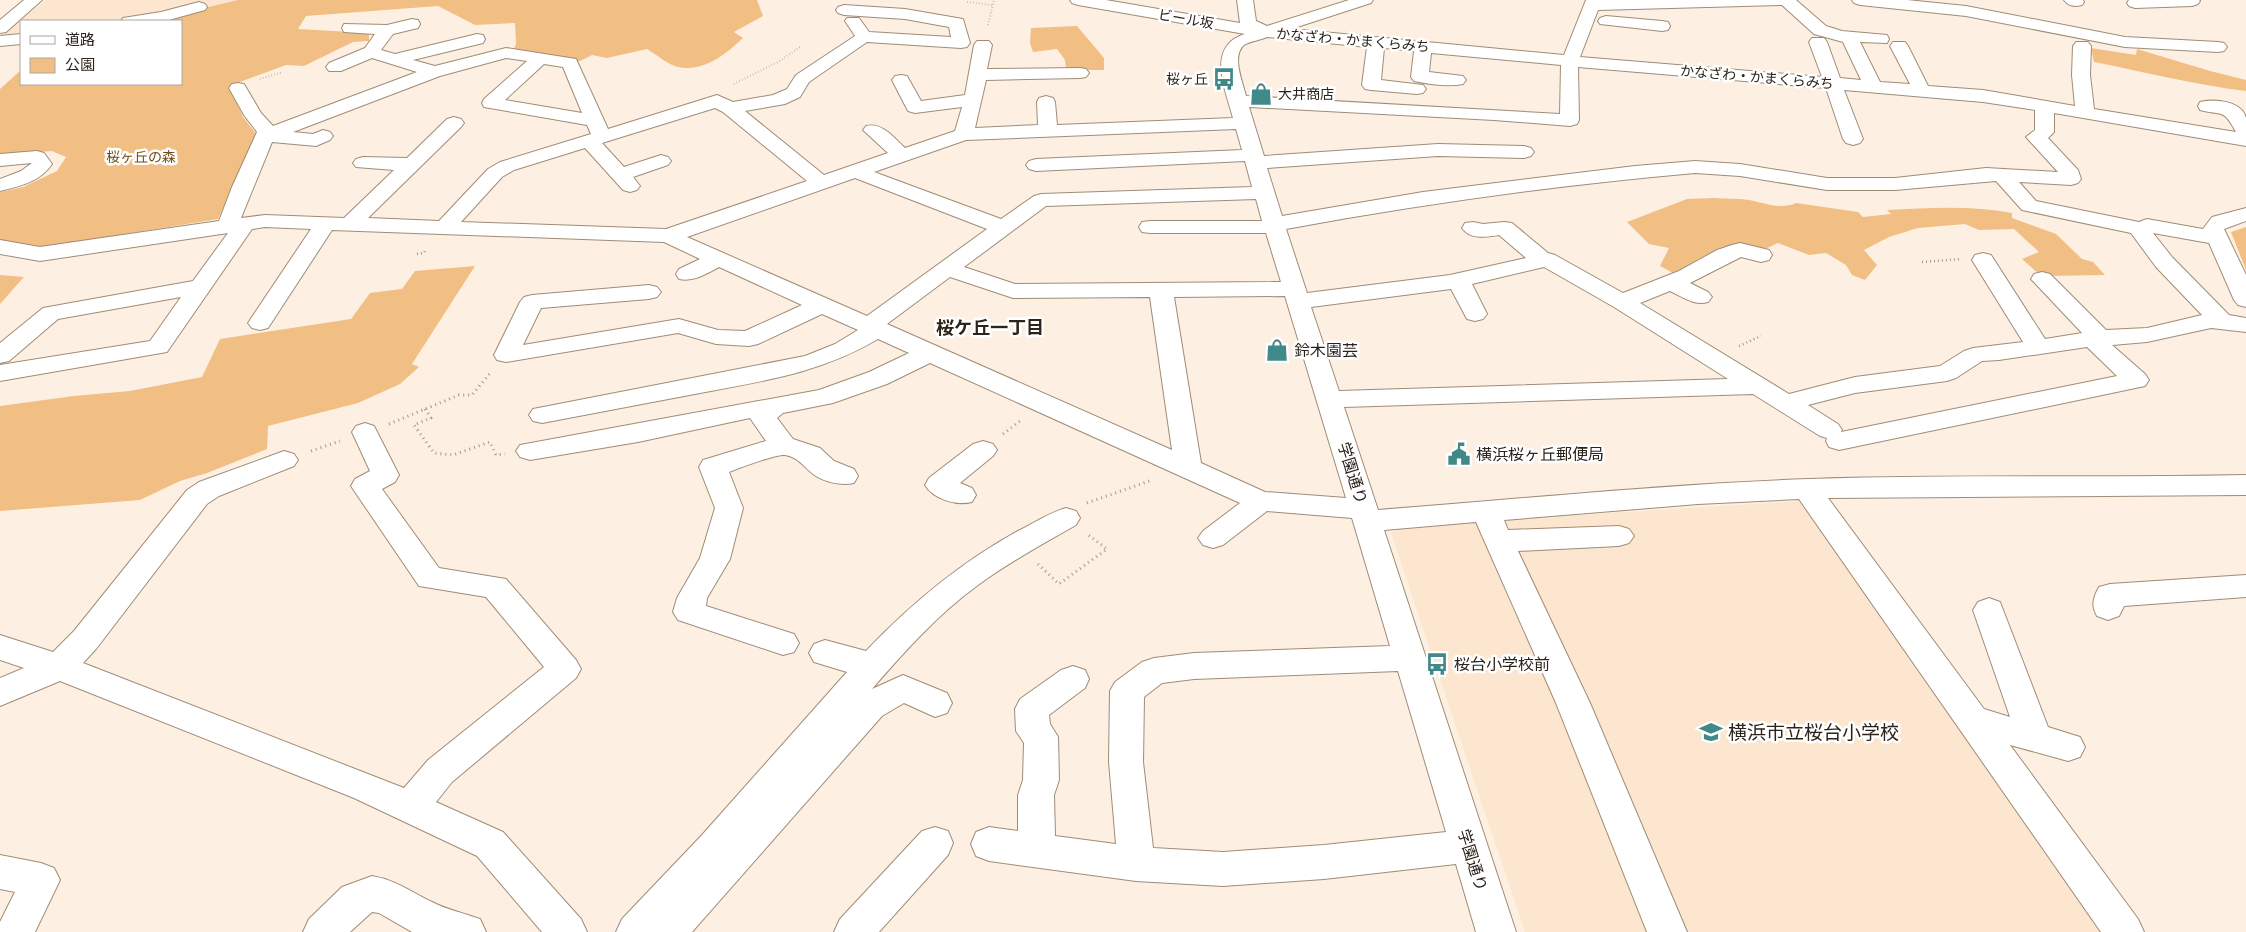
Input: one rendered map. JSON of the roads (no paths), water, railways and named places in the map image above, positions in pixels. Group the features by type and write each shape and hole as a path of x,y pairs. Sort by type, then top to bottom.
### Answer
{"street":[{"name":"ビール坂","path":"1078,0 1264,32"},
{"path":"1245,0 1248,23 1264,32"},
{"name":"学園通り","path":"1365,0 1239,41 1232,49 1229,59 1241,112 1264,193 1276,226 1496,932"},
{"path":"1591,8 1781,0"},
{"path":"1786,0 1820,30 1844,36 1881,39"},
{"path":"1860,0 1902,2 1966,11 2125,42 2195,46 2223,52"},
{"path":"2135,3 2192,2 2189,0"},
{"path":"1902,2 1917,19"},
{"path":"1966,11 1993,3 2022,6"},
{"path":"0,16 28,5"},
{"path":"0,28 28,5"},
{"path":"841,5 864,37"},
{"path":"444,228 494,173 507,166 595,132 717,101 733,106 778,100 794,93 802,79 864,37 961,43 957,23 841,5"},
{"path":"136,20 199,7"},
{"path":"1591,8 1662,26"},
{"path":"71,258 265,222 668,236 964,134 1048,130 1241,112 1324,107 1494,114 1570,120 1570,61 1591,8"},
{"path":"350,28 387,30 412,24"},
{"path":"2035,38 2058,28"},
{"path":"335,67 371,52 387,30"},
{"name":"かなざわ・かまくらみち","path":"1264,32 1570,61 1922,91 2045,106 2246,140"},
{"path":"1844,36 1850,39 1873,86"},
{"path":"0,41 20,39"},
{"path":"395,60 476,39"},
{"path":"1376,42 1371,86 1417,89"},
{"path":"1818,42 1853,139"},
{"path":"964,134 973,100 983,45"},
{"path":"1899,46 1922,91"},
{"path":"2082,46 2081,75 2086,113"},
{"path":"1423,47 1420,77 1457,80"},
{"path":"371,52 434,72"},
{"path":"265,136 434,72 506,53 570,63 580,80 595,132 622,178 661,161"},
{"path":"541,58 490,103 595,132"},
{"path":"978,74 1080,72"},
{"path":"886,92 903,85 915,107 973,100"},
{"path":"0,372 158,347 201,287 238,227 242,187 267,132 253,115 238,88"},
{"path":"1046,102 1048,130"},
{"path":"733,106 773,144 821,182"},
{"path":"1150,227 1276,226 1423,198 1635,172 1695,167 1740,170 1827,184 1896,184 1986,174 2071,179 2071,174 2036,137 2044,132 2045,106"},
{"path":"2207,106 2225,108 2235,112 2246,134"},
{"path":"349,225 454,123"},
{"path":"873,130 902,154"},
{"path":"265,136 316,140 323,136"},
{"path":"773,144 793,138"},
{"path":"1036,165 1255,159 1432,150 1524,152"},
{"path":"0,160 37,157 42,164 36,171 24,178 0,185"},
{"path":"363,163 412,164"},
{"path":"854,171 1004,228"},
{"path":"2002,175 2029,206 2138,228 2164,262 2221,321"},
{"path":"542,415 745,377 812,362 844,349 1041,200 1264,193"},
{"path":"2246,214 2220,222 2214,228 2246,300"},
{"path":"260,323 325,224"},
{"path":"2146,224 2217,238"},
{"path":"0,247 40,254 238,227"},
{"path":"1473,228 1482,232 1504,228 1543,261"},
{"path":"668,236 1261,501 1365,515 1486,513 1702,494 1807,489 2235,485 2246,505"},
{"path":"1622,302 1674,281 1725,255 1740,250 1761,255"},
{"path":"687,274 717,259"},
{"path":"949,269 1013,291 1161,290 1297,295 1390,291 1458,280 1547,260 1622,302 1785,403 1834,436 2136,380 2042,279"},
{"path":"1983,260 2038,347"},
{"path":"1458,280 1476,314"},
{"path":"1674,281 1702,295"},
{"path":"0,356 51,313 49,308 201,287"},
{"path":"1161,290 1188,468"},
{"path":"649,292 532,302 506,355 679,326 716,336 749,339 821,305"},
{"path":"1785,403 1855,385 1947,373 1973,356 1982,353 1999,353 2096,338 2147,335 2212,320 2246,325"},
{"path":"530,451 638,433 730,413 824,397 878,378 930,353"},
{"path":"1330,399 1758,386"},
{"path":"775,406 762,416 783,445 810,454 824,468 844,476"},
{"path":"365,432 385,475 365,486 430,578 495,587 565,669 440,771 410,807"},
{"path":"783,445 713,467 729,508 716,559 692,598 689,612 783,643"},
{"path":"962,495 940,485 983,450"},
{"path":"0,693 59,667 85,640 197,497 209,489 284,460"},
{"path":"1807,489 2124,932"},
{"path":"1213,538 1261,501"},
{"path":"1486,513 1501,542 1573,703 1667,932"},
{"path":"636,932 682,885 908,627 954,586 1009,550 1066,518"},
{"path":"1501,542 1619,536"},
{"path":"2108,608 2110,595 2246,586"},
{"path":"1989,610 2035,738"},
{"path":"0,647 59,667 367,787 490,844 567,932"},
{"path":"825,653 873,666"},
{"path":"1136,864 1126,762 1127,691 1154,671 1194,666 1410,658"},
{"path":"1037,850 1036,796 1041,780 1041,737 1033,731 1032,709 1074,679"},
{"path":"667,932 870,706 903,688 935,703"},
{"path":"1973,720 2068,748"},
{"path":"854,932 935,843"},
{"path":"989,844 1136,864 1223,869 1324,862 1469,846"},
{"path":"0,872 41,880 15,932"},
{"path":"323,932 356,900 372,894 386,896 423,918 466,932"}],"place":[{"name":"桜ヶ丘","path":"1224,79"},
{"name":"大井商店","path":"1261,94"},
{"name":"鈴木園芸","path":"1277,350"},
{"name":"横浜桜ヶ丘郵便局","path":"1459,454"},
{"name":"桜台小学校前","path":"1437,664"},
{"name":"横浜市立桜台小学校","path":"1711,732"}],"district":[{"name":"桜ケ丘一丁目","path":"990,328"}],"park label":[{"name":"桜ヶ丘の森","path":"141,157"}]}
